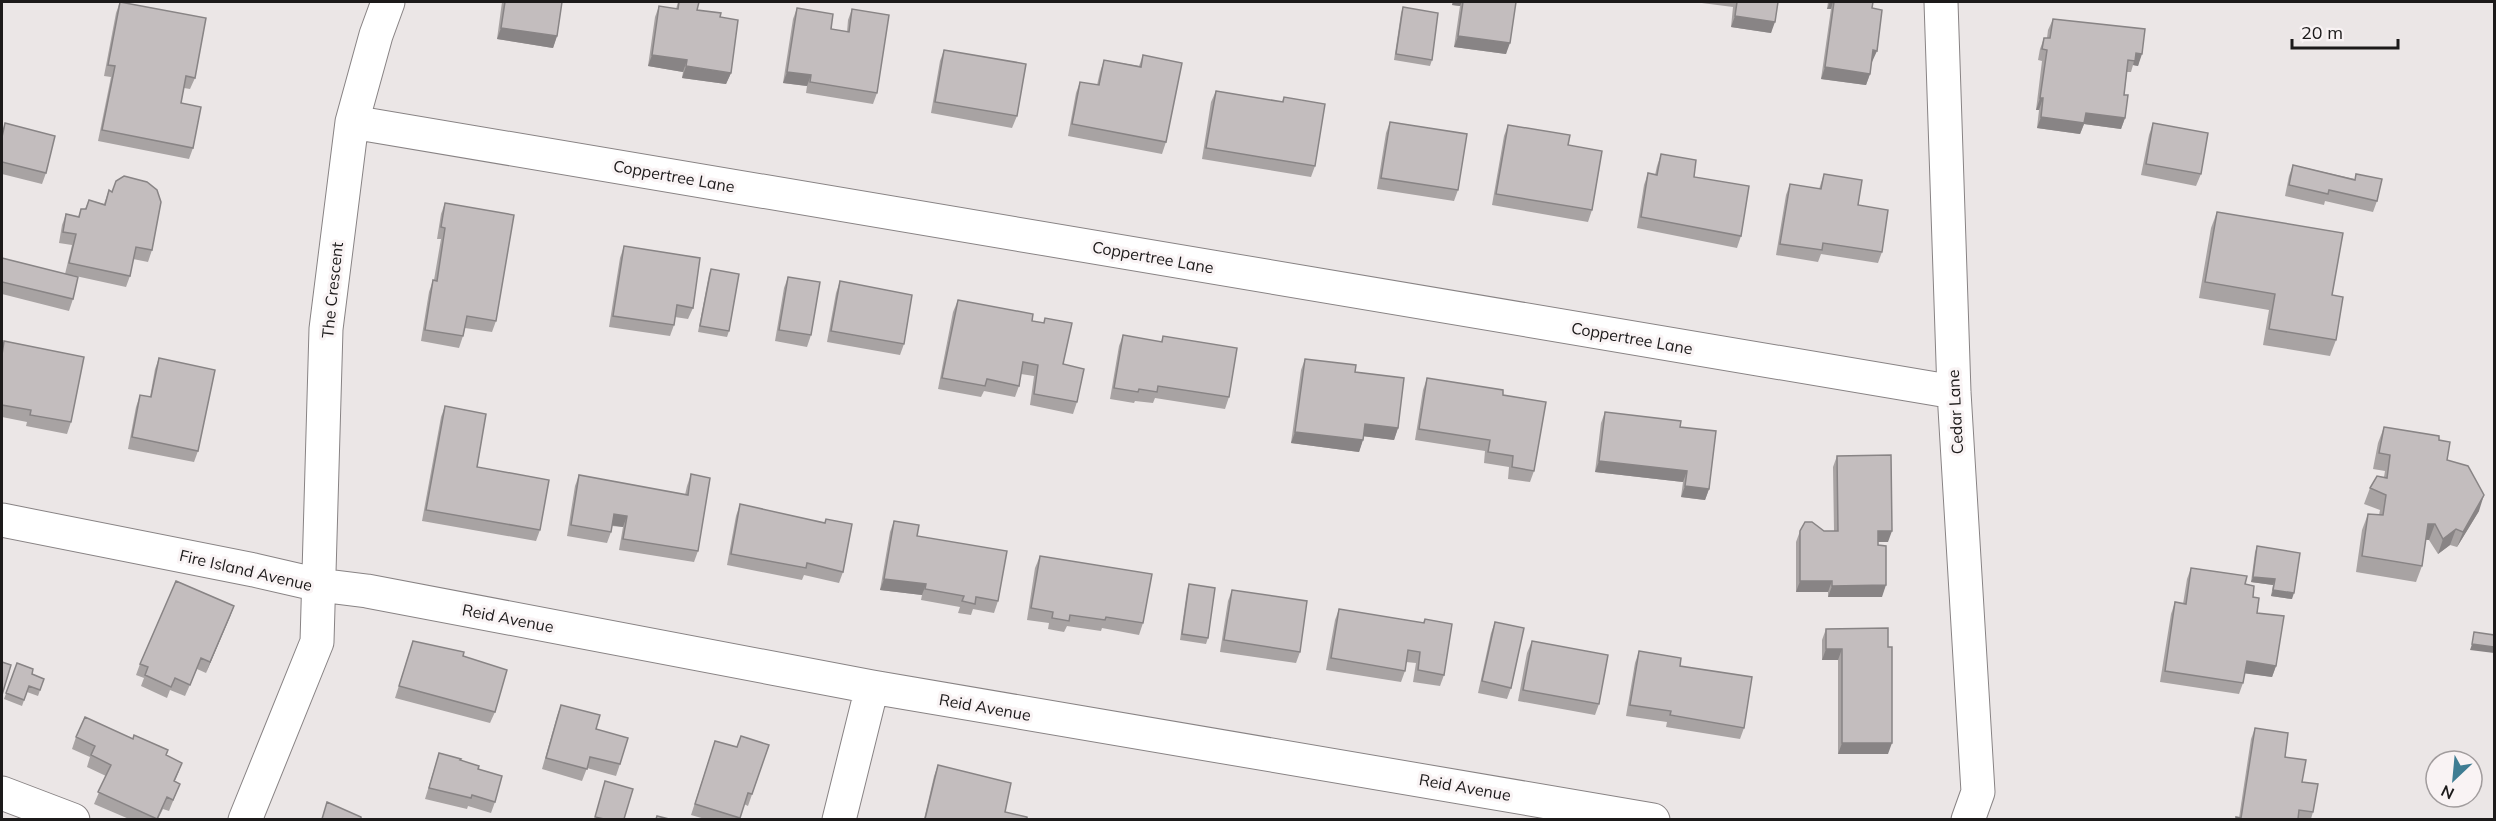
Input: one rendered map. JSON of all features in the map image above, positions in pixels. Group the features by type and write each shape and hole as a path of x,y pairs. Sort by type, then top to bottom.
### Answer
{"street":[{"name":"The Crescent","path":"319,585 326,329 352,122 376,35 388,2"},
{"name":"Cedar Lane","path":"1941,2 1954,392 1978,792 1968,819"},
{"name":"Coppertree Lane","path":"352,122 1954,392"},
{"name":"Fire Island Avenue","path":"2,520 319,585 317,642 245,819"},
{"name":"Reid Avenue","path":"319,585 374,593 872,687 1615,816 1653,819"},
{"path":"839,819 872,687"},
{"path":"2,793 73,819"}],"building":[{"path":"120,2 206,18 195,78 186,76 181,103 201,107 193,148 102,130 115,66 108,65"},
{"path":"505,2 562,2 557,36 501,28"},
{"path":"679,2 699,2 697,10 721,13 720,17 738,20 731,73 686,66 687,60 652,55 659,6 678,9"},
{"path":"1463,2 1516,2 1510,43 1458,36"},
{"path":"1737,2 1778,2 1775,22 1735,16"},
{"path":"1834,2 1873,2 1872,8 1882,10 1877,51 1873,50 1870,74 1825,67"},
{"path":"1403,7 1438,13 1432,60 1396,54"},
{"path":"797,8 833,14 831,29 849,32 852,9 889,15 877,93 810,82 811,75 787,72"},
{"path":"2053,19 2145,29 2142,54 2136,53 2135,61 2128,60 2124,95 2128,95 2125,118 2086,113 2084,123 2041,117 2043,98 2040,98 2047,50 2042,49 2044,38 2050,38"},
{"path":"944,50 1026,64 1017,116 935,102"},
{"path":"1143,55 1182,63 1166,142 1072,124 1080,82 1099,85 1104,60 1141,67"},
{"path":"1216,91 1283,102 1284,97 1325,104 1315,166 1206,148"},
{"path":"1390,122 1467,134 1458,190 1381,178"},
{"path":"5,123 55,136 46,173 2,162 2,137"},
{"path":"2153,123 2208,133 2201,174 2146,164"},
{"path":"1508,125 1570,135 1568,145 1602,151 1592,210 1496,194"},
{"path":"1661,154 1696,160 1694,177 1749,186 1741,236 1641,217 1648,173 1657,175"},
{"path":"2293,165 2355,180 2356,174 2382,179 2377,201 2329,190 2328,194 2289,185"},
{"path":"1824,174 1862,180 1858,205 1888,210 1882,252 1823,243 1822,250 1780,244 1790,184 1821,189"},
{"path":"124,176 147,182 157,190 161,202 152,250 136,247 130,276 69,263 76,234 63,232 66,214 79,217 81,209 86,209 89,200 105,205 109,190 112,192 116,181"},
{"path":"445,203 514,215 496,321 467,316 463,336 425,330 433,280 437,281 445,228 441,227"},
{"path":"2217,212 2343,233 2332,295 2343,297 2336,340 2269,329 2275,294 2205,282"},
{"path":"624,246 700,258 693,308 677,305 674,325 613,316"},
{"path":"2,258 78,277 73,299 2,282"},
{"path":"711,269 739,274 729,331 700,326"},
{"path":"788,277 820,282 811,335 779,330"},
{"path":"840,281 912,295 904,344 831,331"},
{"path":"958,300 1033,314 1032,321 1044,323 1045,318 1072,323 1063,364 1084,369 1077,402 1034,394 1038,365 1023,362 1019,386 987,379 985,386 942,378"},
{"path":"1123,335 1162,342 1163,336 1237,348 1229,397 1158,386 1157,392 1114,388"},
{"path":"4,341 84,357 71,422 30,415 31,410 2,405"},
{"path":"159,358 215,370 198,451 132,437 140,395 151,397"},
{"path":"1305,359 1356,365 1355,372 1404,378 1398,428 1365,424 1363,440 1295,432"},
{"path":"1427,378 1503,390 1503,395 1546,402 1534,471 1512,467 1513,456 1488,452 1490,440 1419,429"},
{"path":"445,406 486,414 477,467 549,480 540,530 426,510"},
{"path":"1605,412 1681,421 1680,427 1716,431 1709,489 1685,486 1687,471 1599,461"},
{"path":"2384,427 2439,436 2439,440 2450,442 2447,460 2468,466 2484,495 2463,532 2456,529 2443,539 2435,524 2428,524 2422,566 2362,556 2368,514 2383,515 2386,495 2370,488 2377,476 2387,478 2390,455 2379,453"},
{"path":"1891,455 1892,531 1878,531 1878,545 1886,546 1886,585 1832,586 1832,581 1800,581 1800,531 1805,522 1812,522 1824,531 1838,531 1837,456"},
{"path":"691,474 710,478 698,551 623,539 627,516 614,514 611,532 571,525 579,475 688,495"},
{"path":"740,504 825,523 826,519 852,524 843,572 807,563 806,568 731,554"},
{"path":"894,521 919,525 917,536 1007,551 998,601 976,597 975,604 962,601 964,596 925,589 926,584 884,579"},
{"path":"2257,546 2300,553 2294,593 2273,590 2275,579 2253,577"},
{"path":"1040,556 1152,574 1143,623 1106,617 1105,620 1070,615 1069,621 1052,618 1053,612 1031,608"},
{"path":"2191,568 2247,576 2245,584 2254,586 2253,597 2259,598 2257,613 2284,616 2276,666 2247,661 2243,683 2165,671 2175,602 2186,604"},
{"path":"176,581 234,606 210,662 201,658 190,685 175,678 171,687 145,675 148,667 140,664"},
{"path":"1189,584 1215,588 1208,638 1182,634"},
{"path":"1232,590 1307,601 1300,652 1224,640"},
{"path":"1339,609 1424,623 1425,619 1452,624 1444,675 1418,670 1420,652 1408,650 1405,671 1331,658"},
{"path":"1495,622 1524,628 1511,688 1482,681"},
{"path":"1888,628 1888,647 1892,647 1892,743 1842,743 1842,649 1826,649 1826,629"},
{"path":"2474,632 2494,635 2494,647 2472,644"},
{"path":"413,641 464,652 463,656 507,670 495,712 399,686"},
{"path":"1532,641 1608,655 1599,704 1523,690"},
{"path":"1639,651 1681,658 1680,666 1752,677 1744,728 1670,715 1671,711 1630,705"},
{"path":"2,662 11,665 2,695"},
{"path":"17,663 33,669 32,674 44,679 40,690 29,686 24,700 6,693"},
{"path":"561,705 600,715 596,729 628,738 620,764 590,757 587,769 546,758"},
{"path":"85,717 133,739 134,735 168,750 166,755 182,763 174,781 180,784 173,800 167,797 157,819 98,792 111,765 91,755 95,746 76,737"},
{"path":"2255,728 2288,733 2285,757 2306,760 2302,782 2318,784 2313,812 2299,810 2298,819 2236,819 2236,817 2241,818"},
{"path":"741,736 769,745 752,794 748,793 740,818 695,804 715,741 737,747"},
{"path":"439,753 461,759 479,766 478,769 502,776 495,802 472,795 471,798 429,788"},
{"path":"938,765 1011,783 1005,812 1027,817 1027,819 925,819"},
{"path":"605,781 633,789 624,819 595,817"},
{"path":"327,802 361,817 361,819 322,819"}]}
